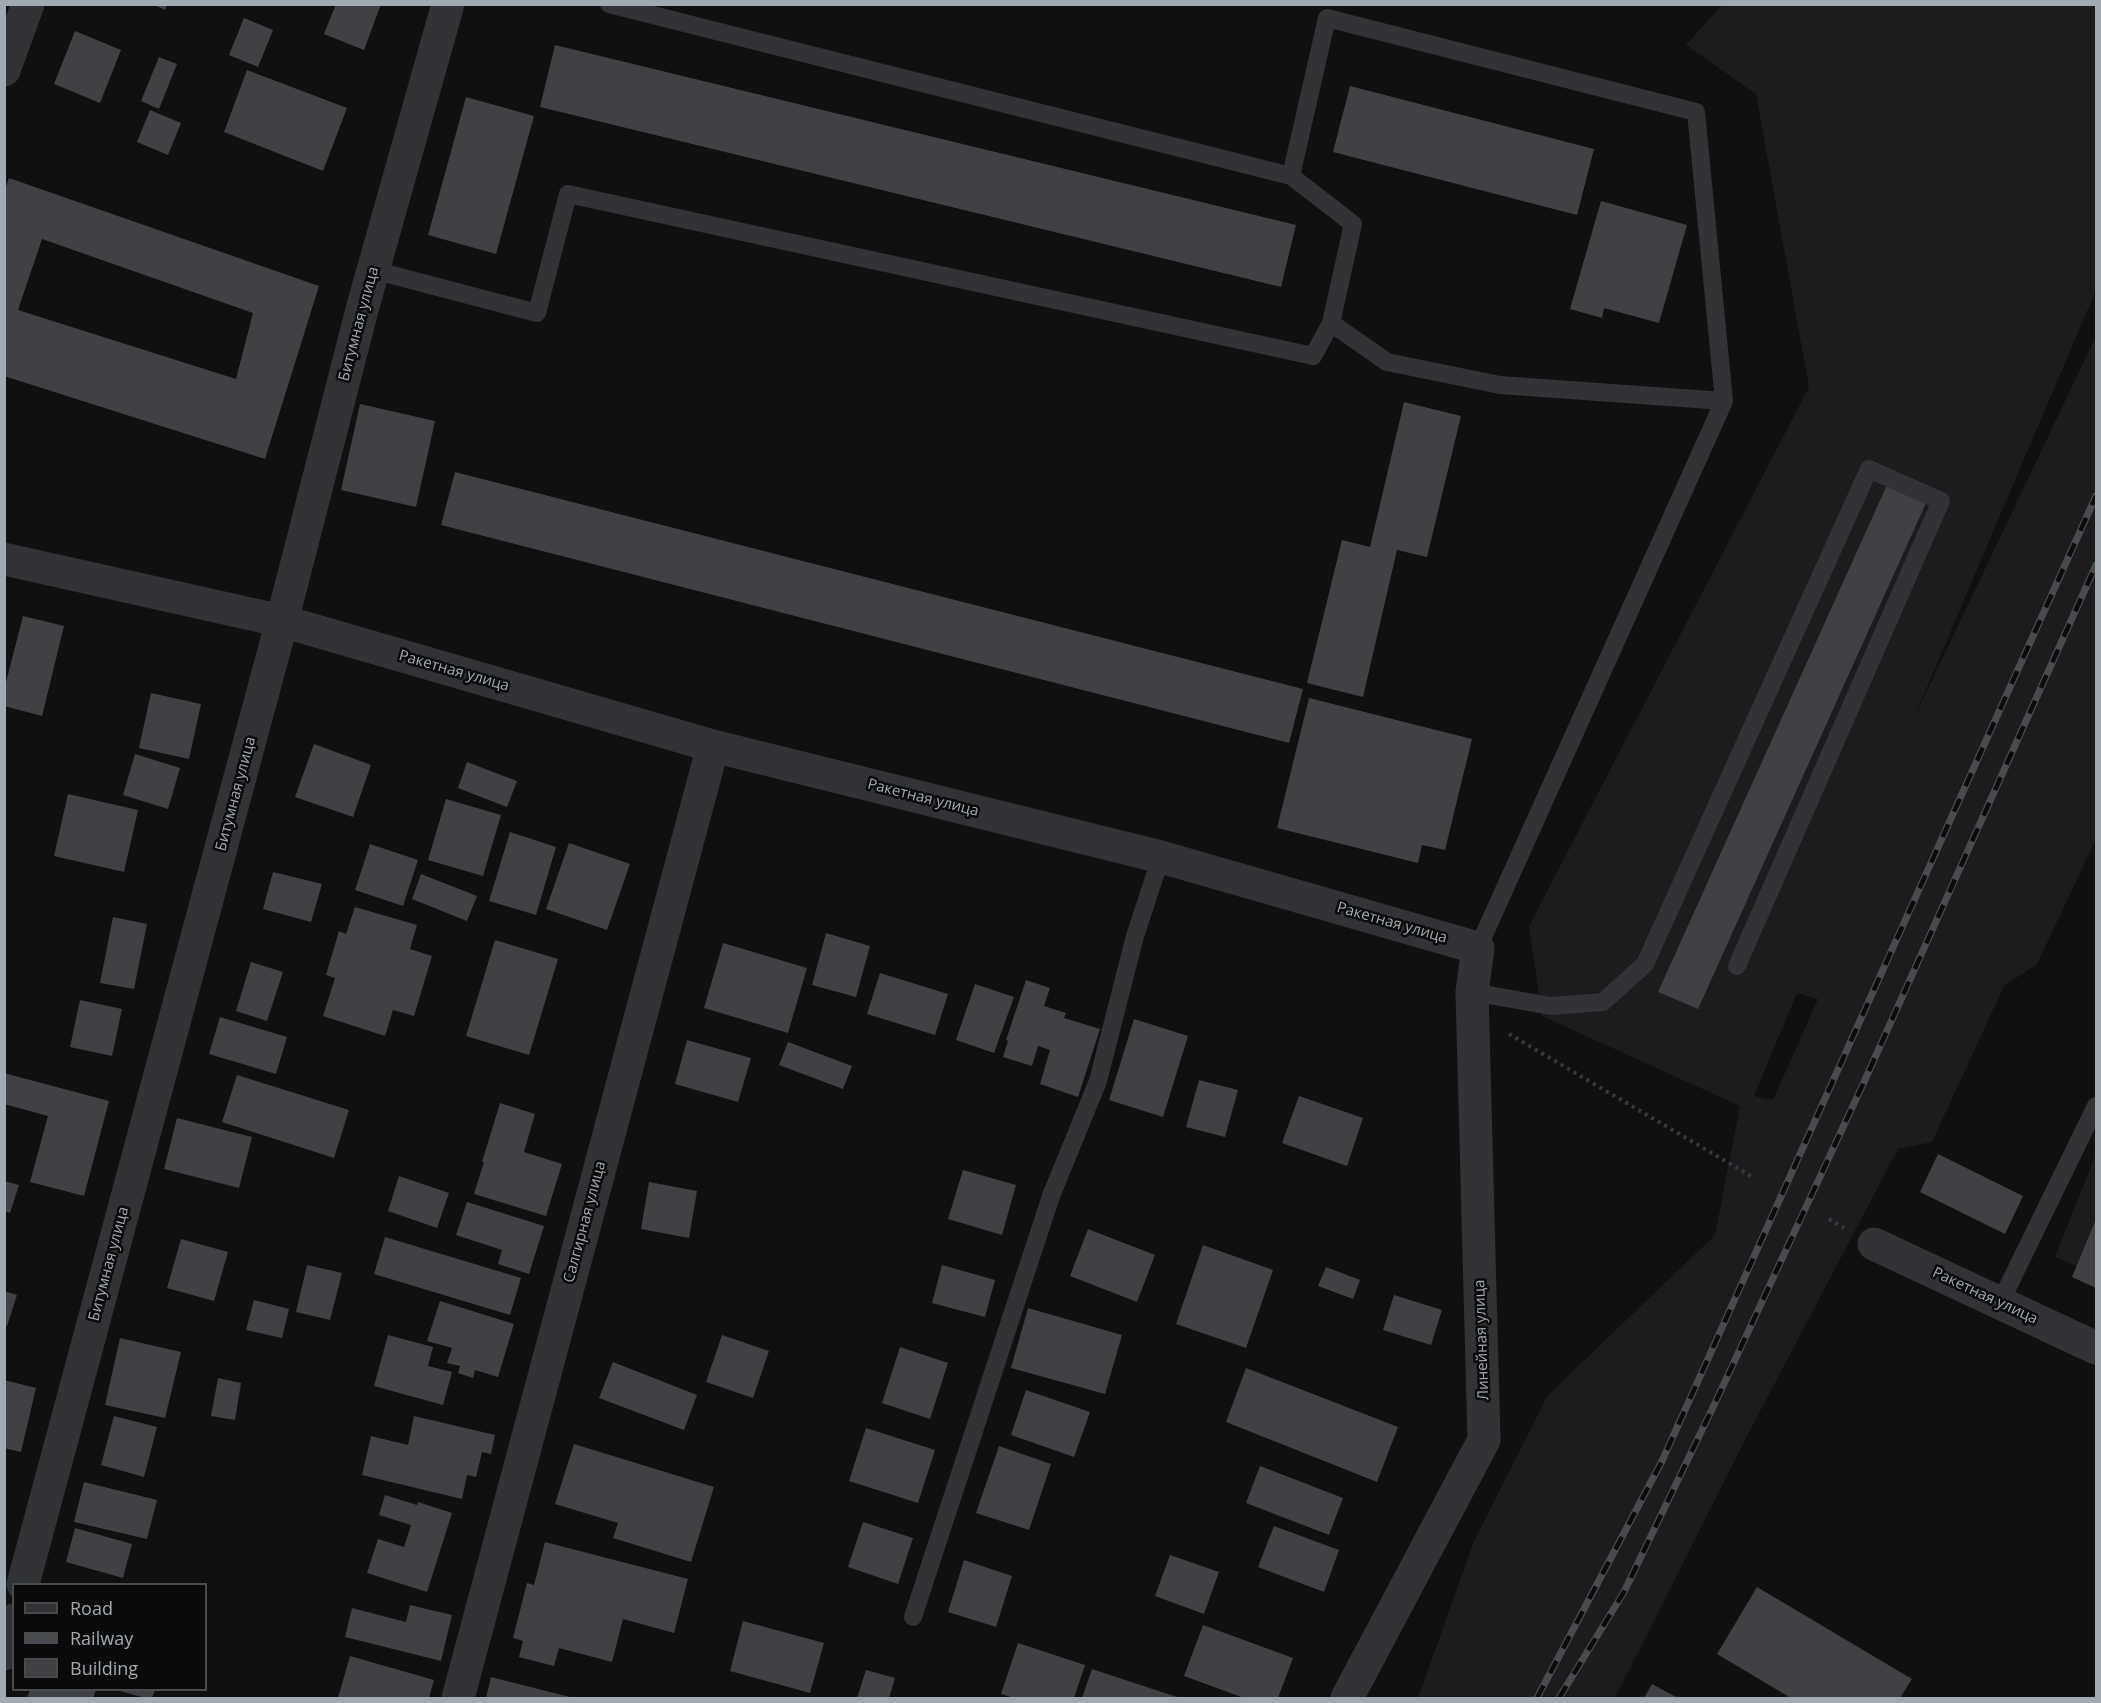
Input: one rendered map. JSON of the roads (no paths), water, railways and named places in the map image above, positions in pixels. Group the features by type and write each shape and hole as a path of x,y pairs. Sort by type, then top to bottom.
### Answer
{"street":[{"path":"4,70 28,4"},
{"name":"Битумная улица","path":"23,1583 282,621 373,270 448,4"},
{"name":"Ракетная улица","path":"4,559 282,621 713,746 1161,857 1478,948"},
{"name":"Салгирная улица","path":"458,1698 713,746"},
{"name":"Линейная улица","path":"1347,1698 1484,1440 1482,994 1478,948"},
{"name":"Ракетная улица","path":"1874,1244 2097,1348"},
{"path":"4,1654 12,1627"}],"lane":[{"path":"373,270 537,313 568,194 1313,356 1330,323 1353,224 1292,176 609,4"},
{"path":"1292,176 1327,18 1696,112 1724,401 1478,948"},
{"path":"1330,323 1387,362 1500,385 1724,401"},
{"path":"1482,994 1551,1006 1603,1002 1645,964 1869,469 1941,501 1737,966"},
{"path":"913,1617 1052,1196 1098,1081 1135,936 1161,857"},
{"path":"2000,1303 2097,1106"}],"railway":[{"path":"1537,1698 1662,1461 2096,496"},
{"path":"1559,1698 1624,1592 1715,1403 1864,1082 2096,565"}]}
